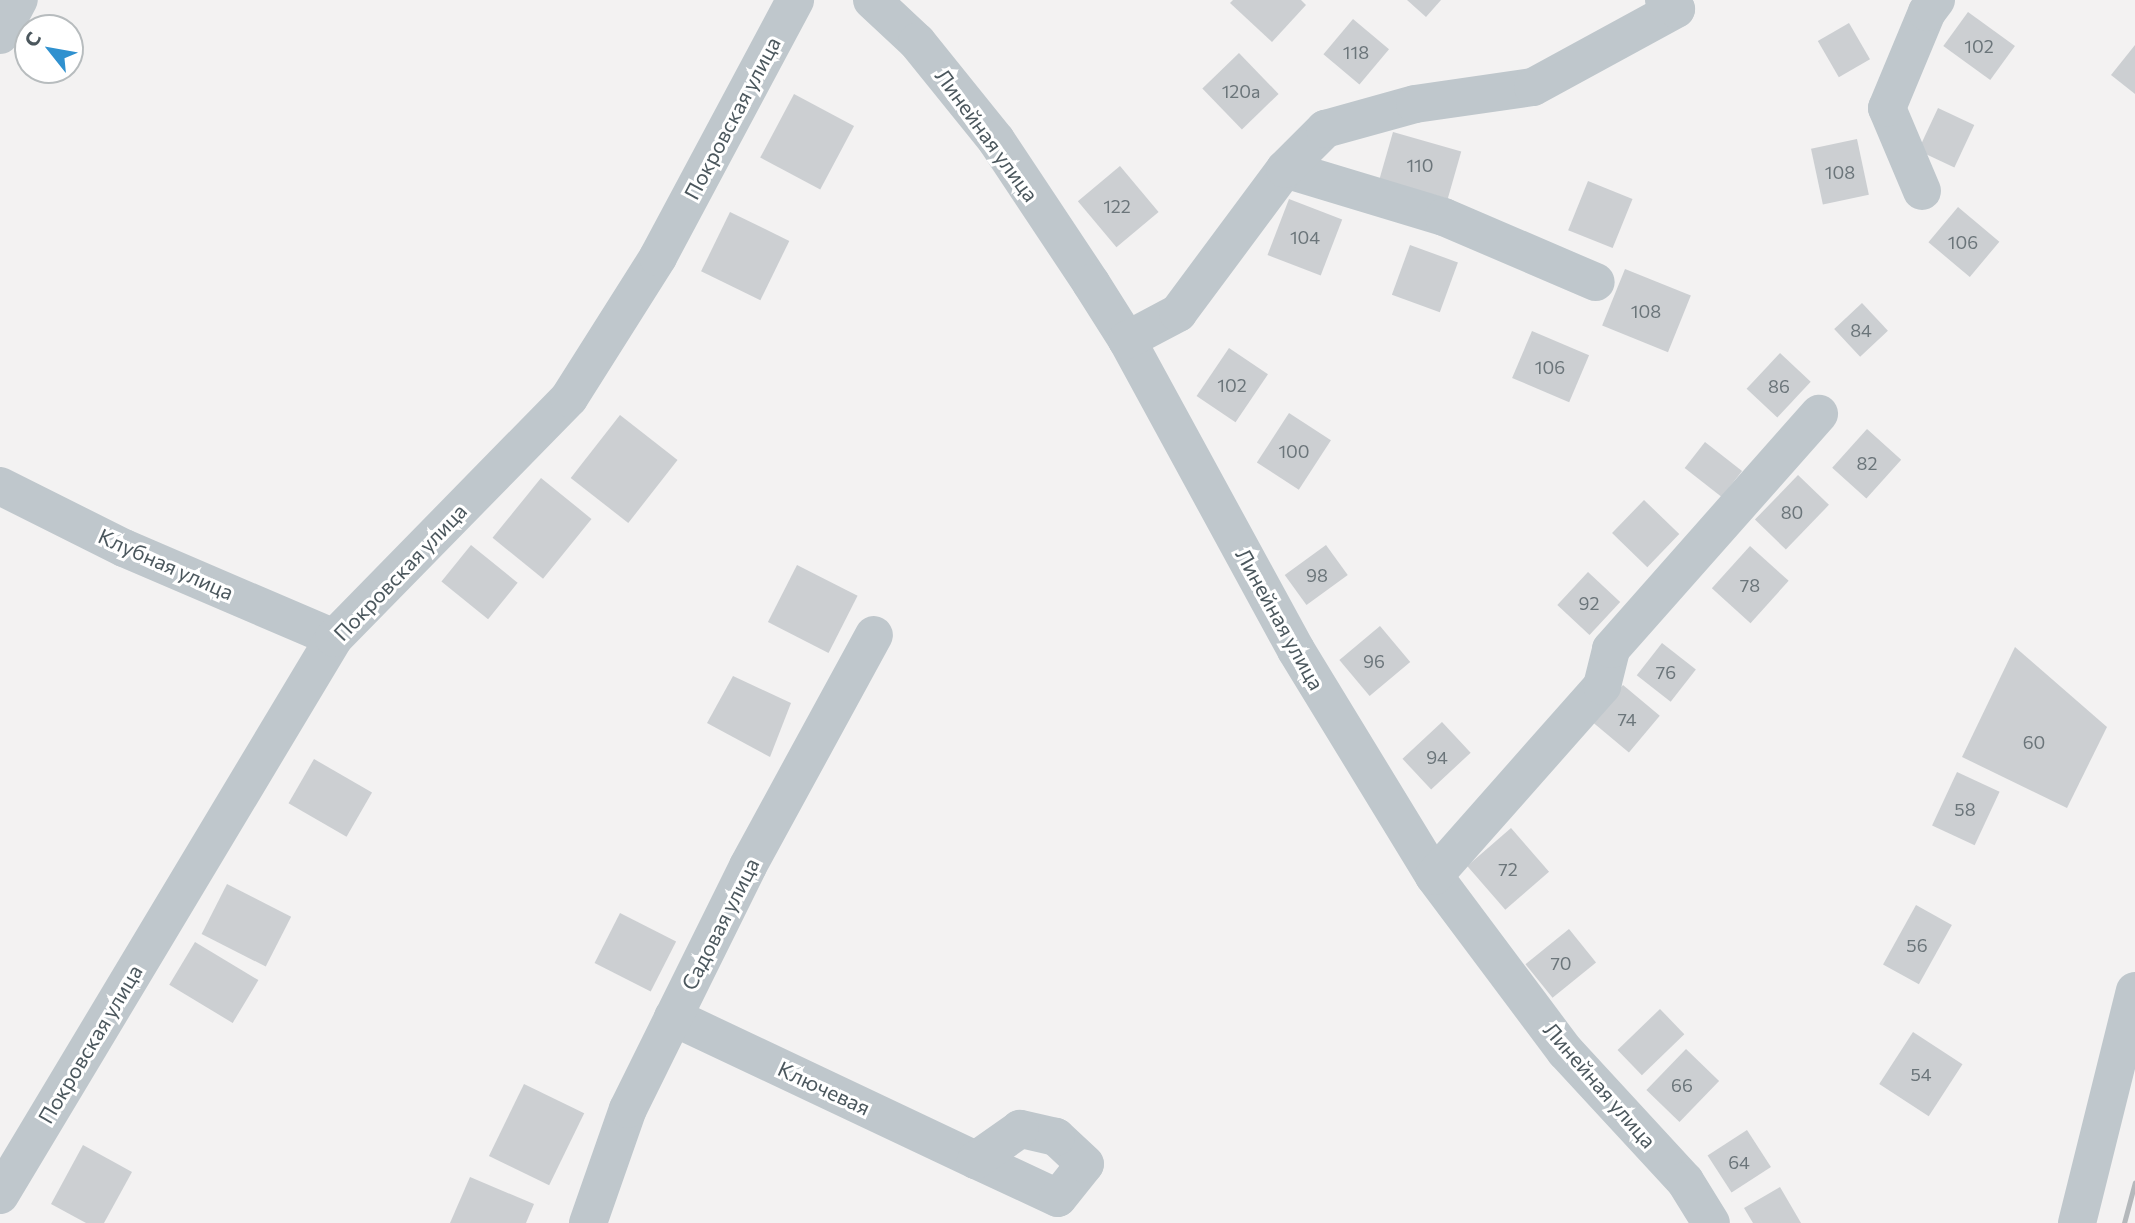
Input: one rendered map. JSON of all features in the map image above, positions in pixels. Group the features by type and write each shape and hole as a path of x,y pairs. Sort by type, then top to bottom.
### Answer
{"street":[{"path":"0,35 19,0"},
{"name":"Покровская улица","path":"0,1195 334,638 569,398 658,257 795,0"},
{"name":"Линейная улица","path":"872,0 917,42 996,140 1127,340 1296,650 1434,876 1565,1051 1685,1181 1712,1223"},
{"path":"1922,191 1887,108 1927,12 1936,0"},
{"path":"1127,340 1178,313 1285,169 1325,129 1416,104 1533,87 1670,5"},
{"path":"1285,169 1444,218 1596,282"},
{"path":"1434,876 1601,686 1611,649 1819,414"},
{"name":"Клубная улица","path":"0,486 124,548 334,638"},
{"name":"Садовая улица","path":"588,1223 628,1109 748,866 874,635"},
{"path":"2077,1223 2135,991"},
{"name":"Ключевая","path":"673,1017 976,1160"}],"building":[{"path":"1233,0 1301,0 1306,5 1272,42 1230,3"},
{"path":"1407,0 1441,0 1426,17"},
{"path":"1968,12 2015,46 1990,80 1943,46"},
{"path":"1353,19 1389,49 1359,84 1323,54"},
{"path":"1849,23 1870,59 1839,77 1818,41"},
{"path":"2135,45 2135,94 2111,75"},
{"path":"1239,53 1279,94 1242,129 1202,88"},
{"path":"794,94 854,126 820,189 760,158"},
{"path":"1938,108 1974,125 1954,168 1918,151"},
{"path":"1393,132 1461,152 1448,199 1379,179"},
{"path":"1857,139 1869,195 1823,205 1811,149"},
{"path":"1120,166 1159,212 1116,247 1078,201"},
{"path":"1588,181 1633,199 1613,248 1568,230"},
{"path":"1289,199 1342,219 1321,275 1267,255"},
{"path":"1958,207 1999,242 1970,277 1928,242"},
{"path":"730,212 789,241 760,300 701,271"},
{"path":"1410,245 1458,262 1440,312 1392,295"},
{"path":"1625,269 1691,296 1668,352 1602,326"},
{"path":"1862,303 1888,331 1860,357 1834,329"},
{"path":"1532,331 1589,355 1569,402 1512,378"},
{"path":"1229,348 1268,374 1236,422 1197,396"},
{"path":"1780,353 1811,382 1777,417 1747,389"},
{"path":"1289,413 1331,440 1299,490 1257,462"},
{"path":"620,415 678,460 628,523 571,478"},
{"path":"1867,429 1901,460 1866,498 1832,468"},
{"path":"1705,442 1742,471 1722,497 1685,468"},
{"path":"1798,475 1829,505 1786,549 1755,520"},
{"path":"541,478 592,519 543,579 493,538"},
{"path":"1644,500 1679,534 1647,567 1612,533"},
{"path":"471,545 518,583 488,619 441,582"},
{"path":"1326,545 1348,575 1306,605 1285,575"},
{"path":"1750,546 1789,581 1751,623 1712,588"},
{"path":"797,565 858,596 829,653 768,622"},
{"path":"1588,572 1620,602 1589,635 1557,605"},
{"path":"1380,626 1410,662 1370,696 1339,660"},
{"path":"1662,643 1696,669 1671,702 1637,675"},
{"path":"2015,647 2107,727 2067,808 1962,757"},
{"path":"733,676 791,703 770,757 707,723"},
{"path":"1623,685 1660,716 1629,753 1592,722"},
{"path":"1442,722 1471,753 1431,790 1403,759"},
{"path":"314,759 372,792 347,837 288,803"},
{"path":"1957,772 2000,792 1975,845 1932,825"},
{"path":"1511,828 1549,872 1505,910 1467,866"},
{"path":"227,884 291,917 266,967 202,934"},
{"path":"1916,905 1952,925 1919,984 1883,964"},
{"path":"620,913 676,942 651,991 595,963"},
{"path":"1569,929 1596,962 1553,998 1525,964"},
{"path":"195,942 258,980 233,1023 169,985"},
{"path":"1660,1009 1684,1034 1642,1075 1618,1050"},
{"path":"1913,1032 1962,1064 1929,1116 1879,1084"},
{"path":"1686,1049 1719,1081 1679,1122 1646,1090"},
{"path":"524,1084 584,1113 549,1185 489,1156"},
{"path":"1747,1130 1771,1167 1732,1192 1708,1156"},
{"path":"83,1145 132,1172 104,1223 86,1223 51,1204"},
{"path":"470,1177 534,1204 526,1223 450,1223"},
{"path":"1780,1187 1801,1223 1753,1223 1744,1208"}],"railway":[{"path":"2124,1223 2135,1182"}]}
